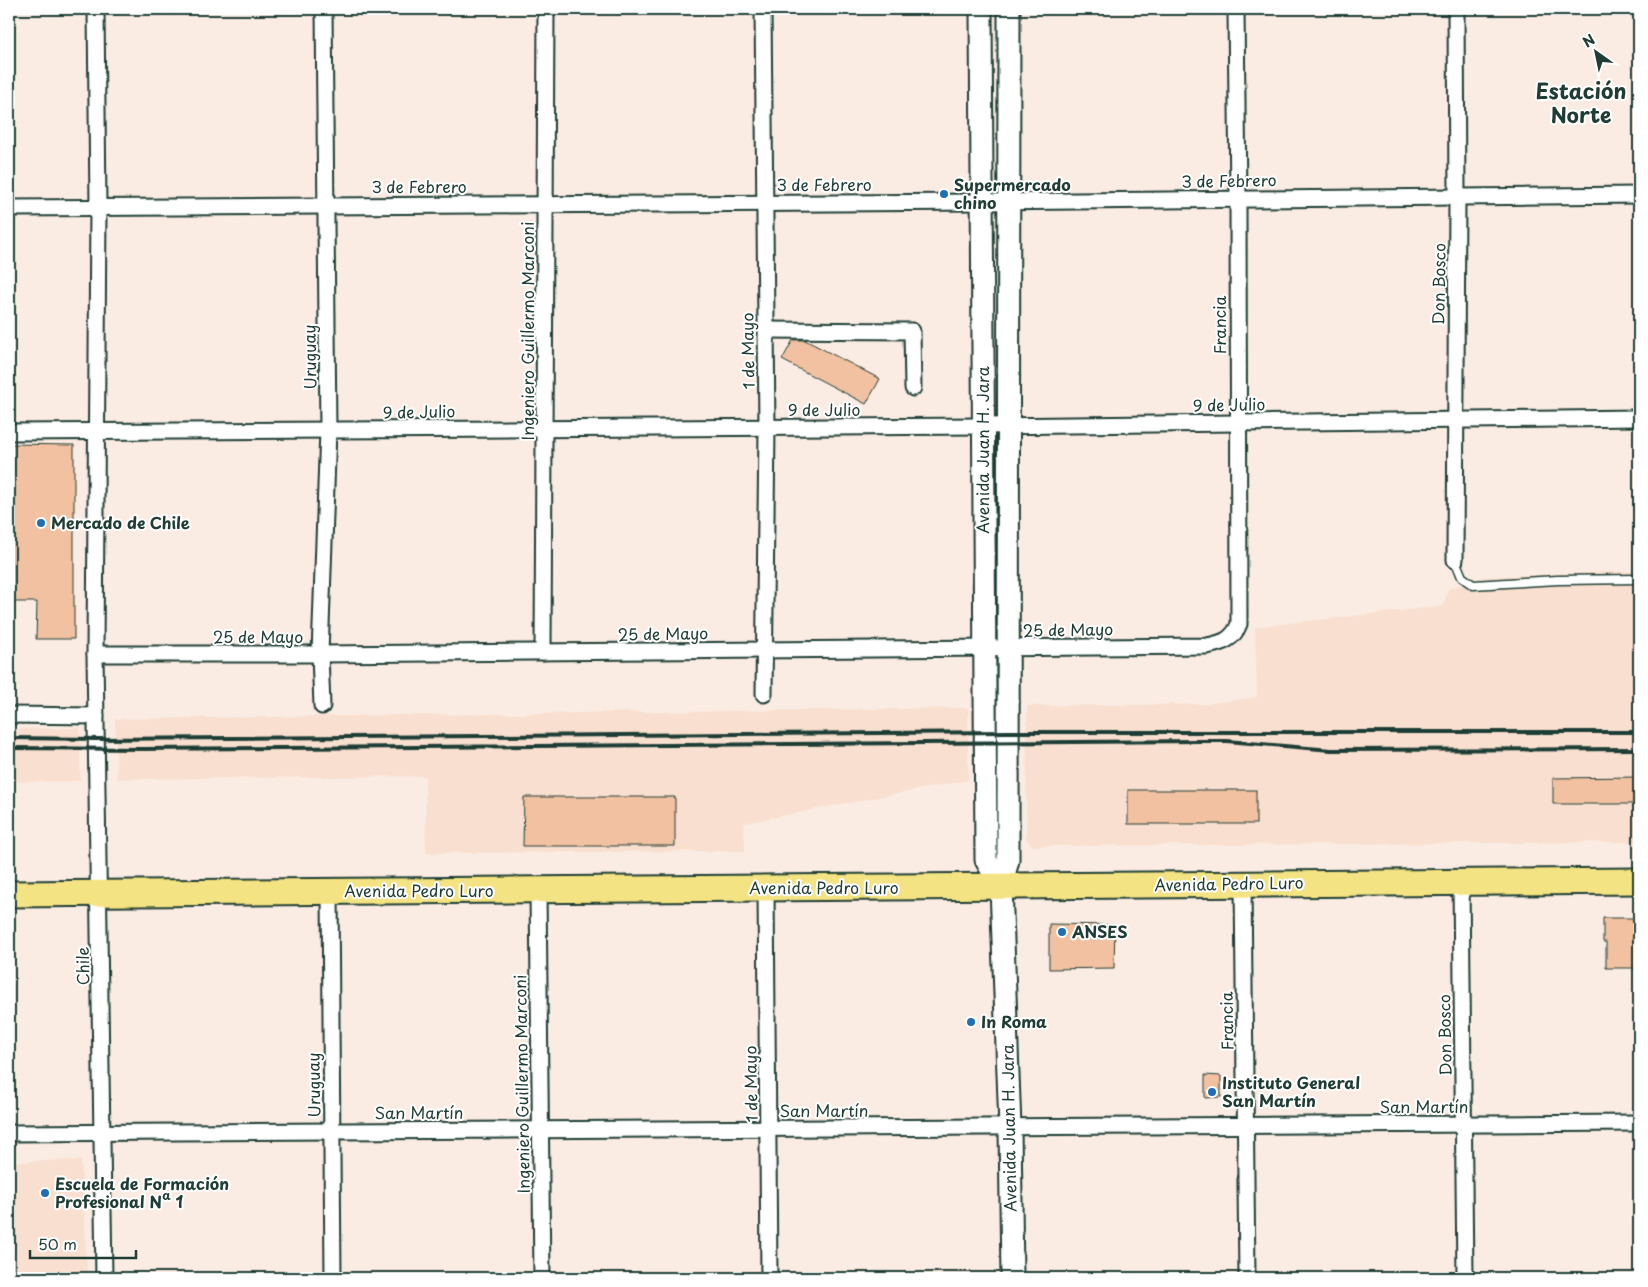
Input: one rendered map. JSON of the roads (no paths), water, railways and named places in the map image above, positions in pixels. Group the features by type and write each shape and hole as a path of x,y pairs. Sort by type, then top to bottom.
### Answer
{"main road":[{"name":"Avenida Juan H. Jara","path":"981,9 986,860 1001,887"},
{"name":"Avenida Juan H. Jara","path":"1009,9 1008,860 1001,887 1010,1127 1012,1278"},
{"name":"Avenida Pedro Luro","path":"9,894 1639,881"}],"street":[{"name":"Chile","path":"96,9 98,207 95,654 100,893 104,1278"},
{"name":"Uruguay","path":"322,706 320,654 328,430 324,9"},
{"name":"Ingeniero Guillermo Marconi","path":"543,652 546,9"},
{"name":"1 de Mayo","path":"763,9 766,330 764,694"},
{"name":"Francia","path":"1230,639 1236,632 1239,624 1236,9"},
{"name":"Don Bosco","path":"1455,560 1456,9"},
{"name":"3 de Febrero","path":"9,208 1009,202 1639,195"},
{"path":"766,330 912,331 913,388"},
{"name":"9 de Julio","path":"9,432 1008,426 1639,418"},
{"name":"25 de Mayo","path":"95,654 320,654 1207,646 1219,644 1230,639"},
{"path":"9,715 96,716"},
{"name":"Don Bosco","path":"1461,882 1465,1278"},
{"name":"Francia","path":"1243,884 1247,1278"},
{"name":"1 de Mayo","path":"766,889 770,1278"},
{"name":"Ingeniero Guillermo Marconi","path":"538,890 542,1278"},
{"name":"Uruguay","path":"330,892 333,1278"},
{"name":"San Martín","path":"9,1133 1639,1123"}],"lane":[{"path":"1455,560 1462,577 1473,585 1558,580 1639,579"}],"railway":[{"path":"9,738 97,739 1008,732 1639,732"},
{"path":"9,748 143,749 1227,741 1331,750 1639,749"}],"place":[{"name":"Supermercado chino","path":"944,194"},
{"name":"Mercado de Chile","path":"41,523"},
{"name":"ANSES","path":"1062,932"},
{"name":"In Roma","path":"971,1022"},
{"name":"Instituto General San Martín","path":"1212,1092"},
{"name":"Escuela de Formación Profesional Nª 1","path":"45,1193"}],"district":[{"name":"Estación Norte","path":"1581,104"}]}
